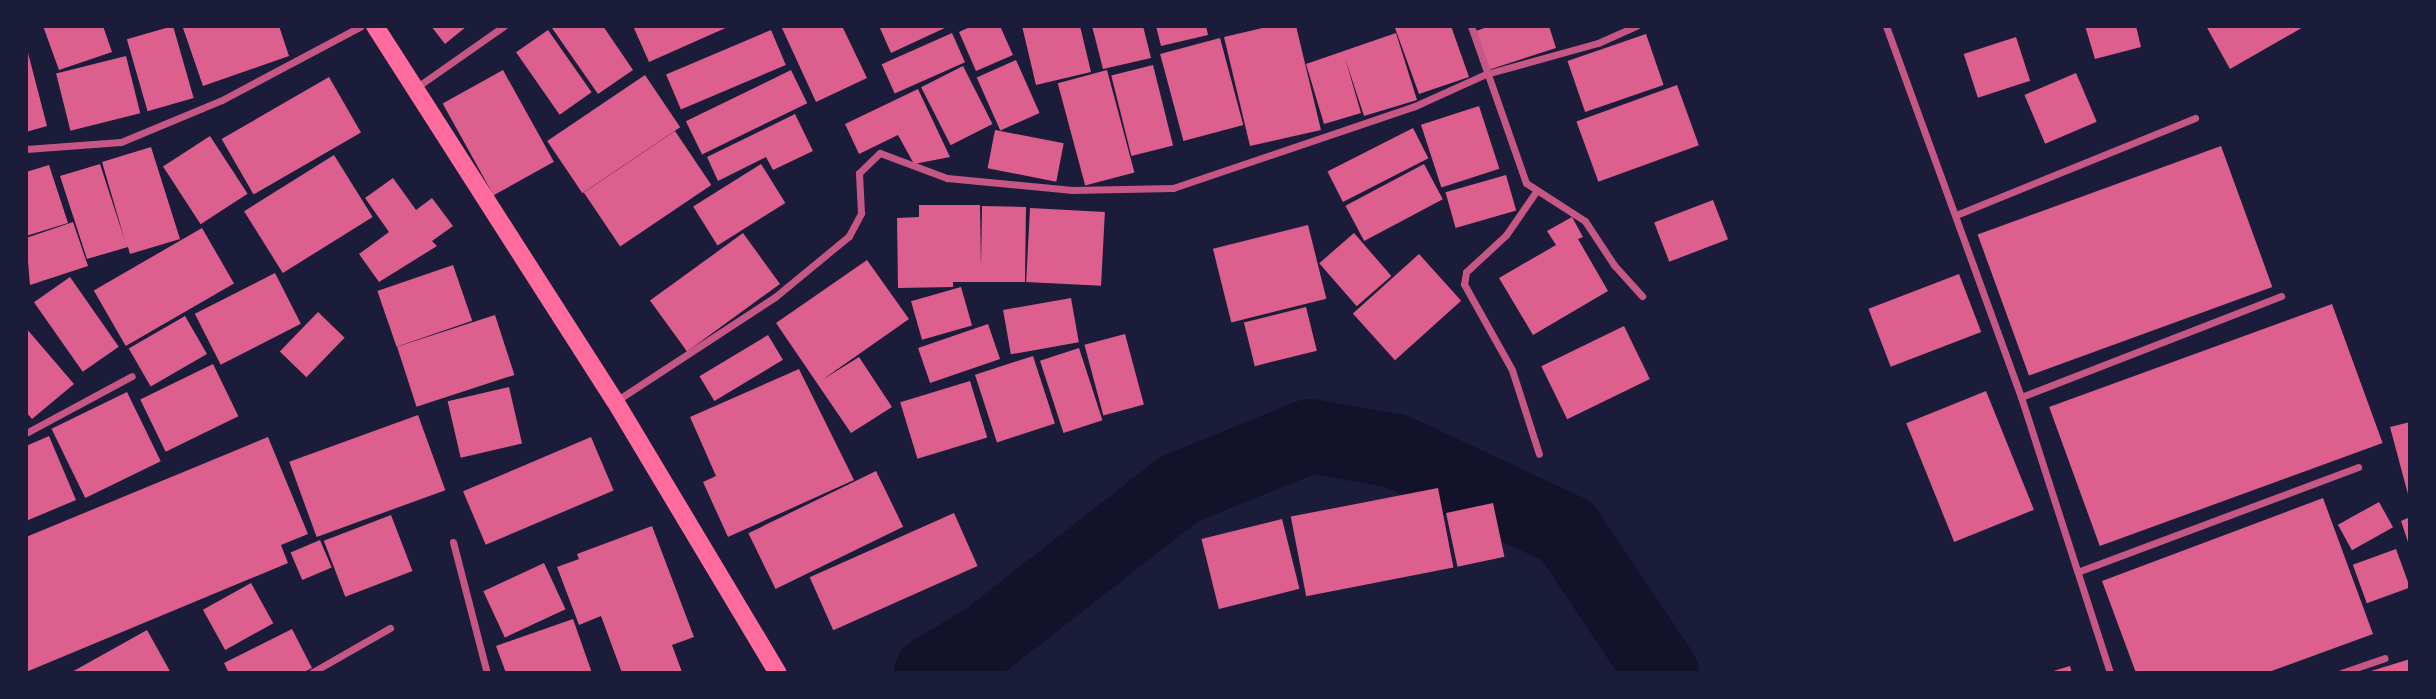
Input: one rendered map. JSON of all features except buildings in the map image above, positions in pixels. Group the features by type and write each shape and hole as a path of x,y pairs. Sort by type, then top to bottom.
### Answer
{"main road":[{"path":"375,26 417,87 615,401 778,673"}],"street":[{"path":"26,149 121,142 222,100 361,26"},
{"path":"417,87 504,26"},
{"path":"1471,26 1517,167 1535,192 1569,207 1585,221 1614,265 1642,296"},
{"path":"615,401 775,297 849,236 861,213 859,173 880,153 947,178 1072,190 1173,188 1415,106 1486,74 1585,48 1636,26"},
{"path":"1886,26 2021,397 2080,571 2110,673"},
{"path":"1956,215 2195,118"},
{"path":"1535,192 1506,234 1466,272 1464,285 1516,381 1539,454"},
{"path":"2021,397 2281,296"},
{"path":"26,433 132,376"},
{"path":"2080,571 2358,467"},
{"path":"453,542 487,673"},
{"path":"312,673 390,628"},
{"path":"2341,673 2385,658"}],"waterway":[{"path":"931,673 986,640 1179,489 1310,436 1396,451 1567,531 1662,673"}]}
